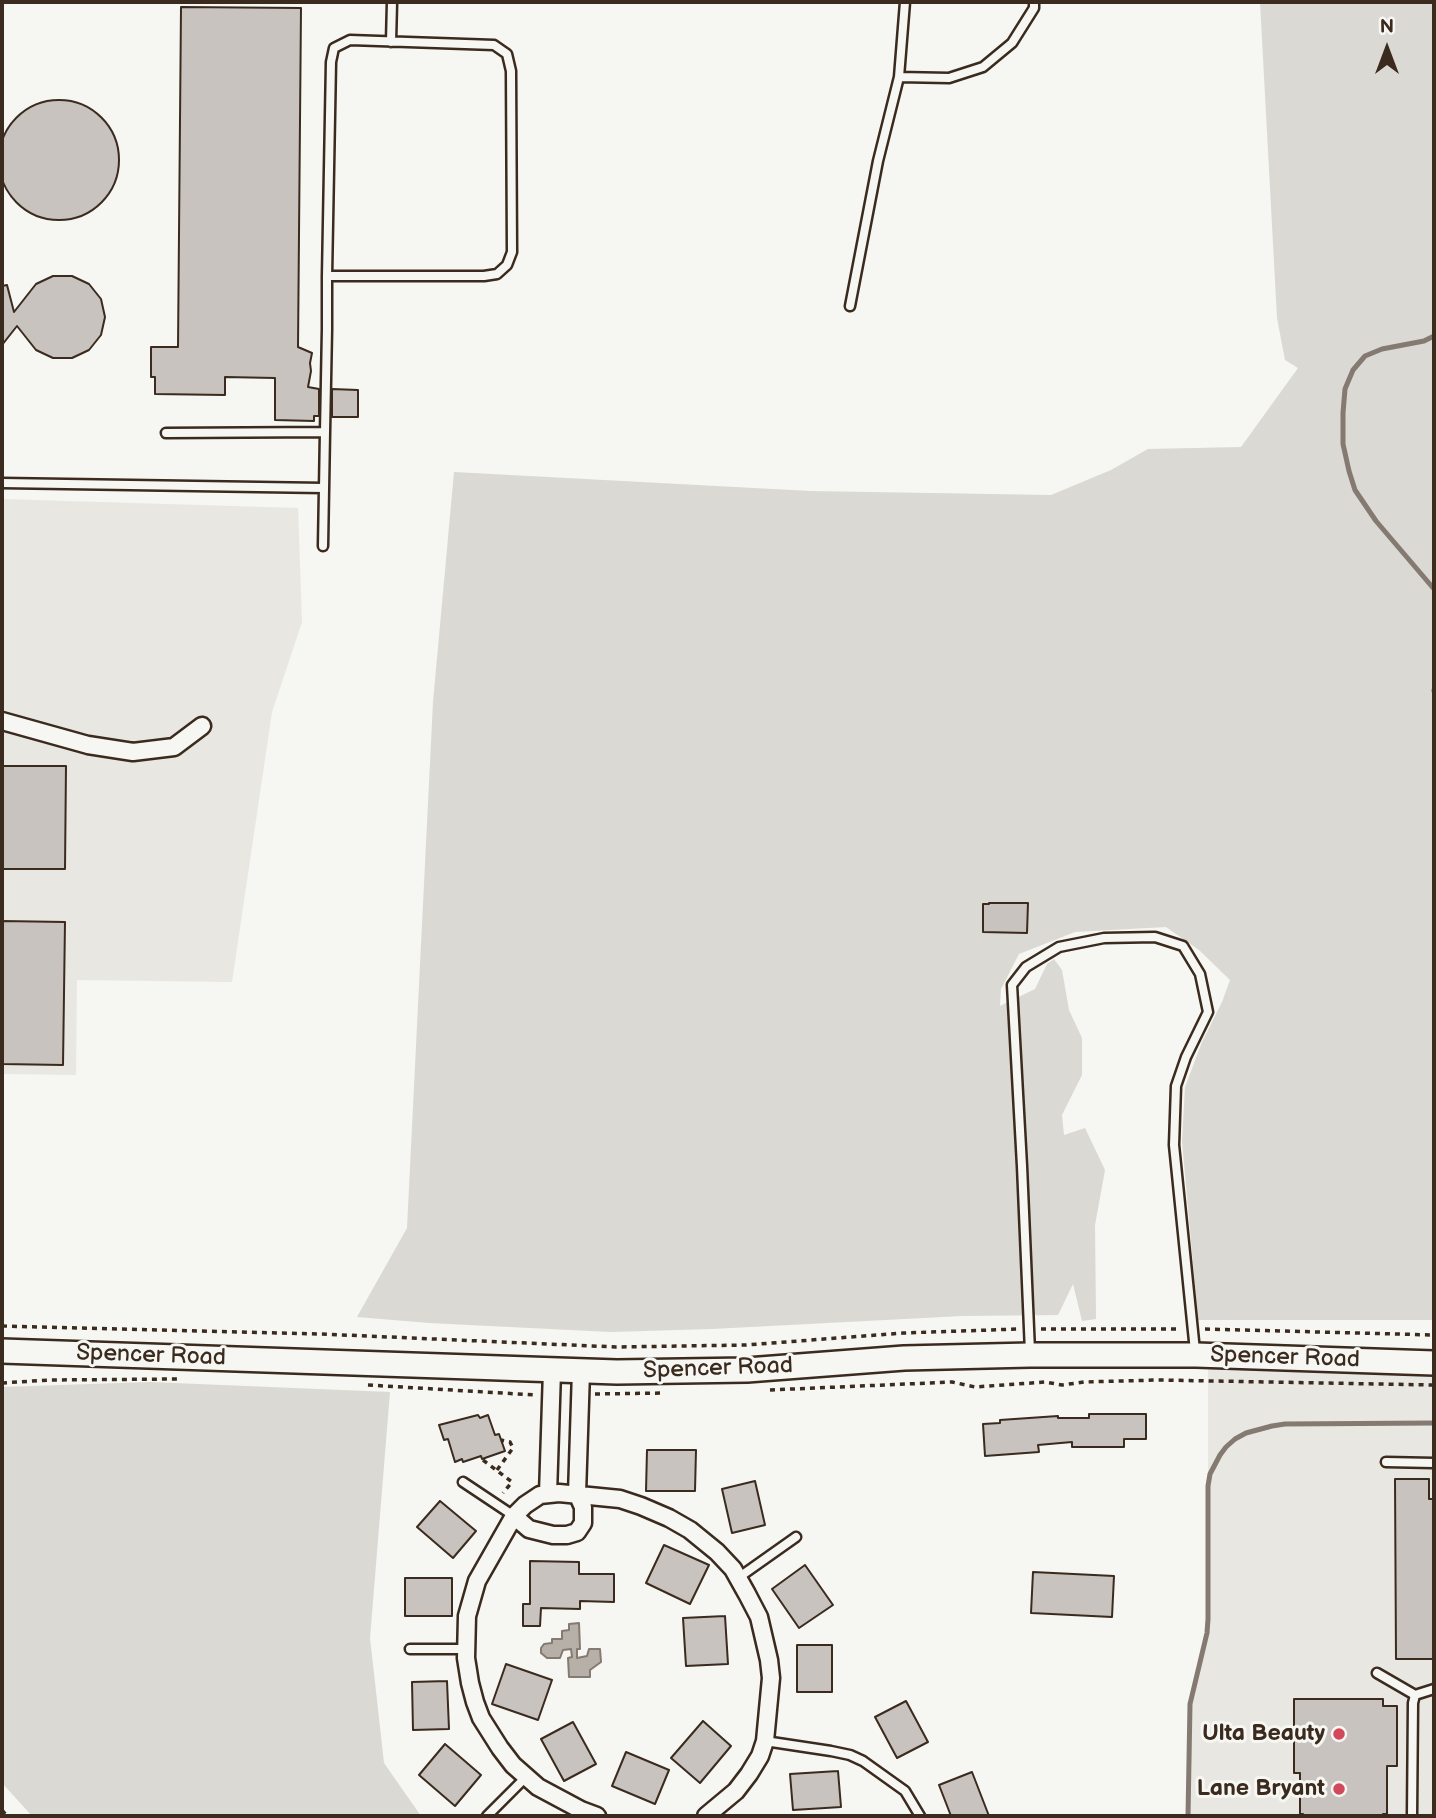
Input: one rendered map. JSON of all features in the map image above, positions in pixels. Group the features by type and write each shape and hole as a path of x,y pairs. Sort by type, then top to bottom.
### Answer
{"street":[{"path":"2,721 88,745 133,752 174,747 202,726"},
{"name":"Spencer Road","path":"2,1351 552,1371 747,1370 904,1358 1030,1355 1196,1355 1434,1363"},
{"path":"548,1494 552,1371"},
{"path":"514,1516 529,1529 553,1535 577,1532 583,1522 583,1507 577,1494 581,1371"},
{"path":"597,1816 538,1787 513,1765 481,1718 470,1683 466,1649 467,1616 471,1599 486,1564 514,1516 540,1495 577,1494 620,1499 669,1518 717,1552 733,1569 759,1617 771,1678 765,1741 760,1756 743,1783 706,1816"}],"lane":[{"path":"391,42 392,2"},
{"path":"850,306 878,161 899,77 905,2"},
{"path":"899,77 949,78 982,67 1012,43 1034,8 1034,2"},
{"path":"323,546 323,488 331,62 334,48 350,40 494,45 507,54 511,71 512,251 507,265 497,274 484,276 327,276"},
{"path":"166,433 325,432"},
{"path":"2,483 323,488"},
{"path":"1030,1355 1012,985 1026,967 1059,947 1104,938 1155,937 1183,946 1200,975 1208,1012 1186,1057 1176,1086 1174,1145 1196,1355"},
{"path":"1386,1462 1434,1464"},
{"path":"463,1482 514,1516"},
{"path":"738,1578 796,1537"},
{"path":"410,1649 466,1649"},
{"path":"1377,1673 1415,1695 1434,1689"},
{"path":"1412,1816 1412,1719 1415,1695"},
{"path":"765,1741 831,1751 863,1761 905,1791 920,1816"},
{"path":"487,1816 526,1777"}],"path":[{"path":"2,1326 321,1334 616,1347 746,1345 903,1333 1029,1329 1192,1329 1434,1335"},
{"path":"496,1470 513,1448 510,1443 501,1440"},
{"path":"483,1460 512,1482 495,1504"},
{"path":"2,1810 7,1816"}],"shaded area":[{"path":"1260,2 1434,2 1434,1320 1198,1320 1182,1141 1185,1087 1230,980 1199,950 1166,927 1075,932 1019,954 1001,989 1000,1006 1035,989 1047,964 1054,959 1062,970 1069,1010 1082,1038 1082,1075 1062,1115 1064,1135 1085,1128 1105,1170 1095,1225 1096,1319 1082,1321 1073,1284 1058,1315 962,1316 611,1332 357,1317 407,1228 433,702 454,472 810,491 1051,495 1111,470 1148,449 1241,447 1298,368 1285,360 1277,318"},
{"path":"2,499 298,508 302,622 272,712 232,982 77,980 76,1075 2,1074"},
{"path":"1208,1355 1434,1363 1434,1816 1188,1816 1190,1704 1208,1619"},
{"path":"150,1382 390,1392 370,1638 384,1763 421,1816 32,1816 2,1783 2,1387"},
{"path":"579,1623 580,1649 577,1649 577,1658 587,1656 589,1649 600,1649 601,1662 590,1670 590,1677 569,1677 568,1658 572,1657 571,1649 563,1650 560,1658 547,1658 541,1653 544,1644 552,1643 552,1639 562,1639 562,1631 569,1630 569,1624"}],"building":[{"path":"181,7 301,8 298,347 312,353 308,387 319,389 319,416 314,416 314,421 275,420 275,378 225,377 225,395 155,394 155,377 151,377 151,347 178,347"},
{"path":"59,100 82,105 101,118 114,137 119,160 114,183 101,202 82,215 59,220 36,215 17,202 4,183 -1,160 4,137 17,118 36,105"},
{"path":"53,276 72,276 89,284 101,299 105,317 101,335 89,350 72,358 53,358 36,350 17,326 2,345 2,286 7,285 14,312 36,284"},
{"path":"332,389 358,390 358,417 332,417"},
{"path":"3,766 66,766 65,869 2,869"},
{"path":"1028,903 1027,933 983,932 983,904"},
{"path":"2,921 65,922 63,1065 2,1064"},
{"path":"1089,1414 1146,1414 1146,1439 1124,1439 1124,1447 1072,1447 1072,1442 1038,1445 1039,1452 985,1456 983,1424 1000,1423 1000,1420 1058,1416 1089,1418"},
{"path":"478,1415 480,1418 488,1415 495,1435 499,1434 505,1451 482,1459 481,1456 455,1462 448,1439 444,1440 439,1425"},
{"path":"647,1450 696,1450 695,1491 646,1491"},
{"path":"1395,1479 1429,1479 1429,1499 1434,1499 1434,1659 1396,1659"},
{"path":"755,1481 765,1525 732,1533 722,1489"},
{"path":"440,1501 476,1531 453,1558 417,1527"},
{"path":"664,1545 709,1565 690,1604 646,1583"},
{"path":"530,1561 579,1562 579,1574 614,1574 614,1602 580,1601 580,1609 541,1608 540,1626 523,1626 523,1604 530,1604"},
{"path":"805,1565 833,1605 799,1628 772,1589"},
{"path":"1033,1572 1114,1576 1112,1617 1031,1613"},
{"path":"405,1578 452,1578 452,1616 405,1616"},
{"path":"725,1616 728,1664 686,1666 683,1618"},
{"path":"797,1645 832,1645 832,1692 797,1692"},
{"path":"506,1664 552,1680 538,1720 492,1704"},
{"path":"447,1681 449,1729 413,1730 412,1682"},
{"path":"1294,1699 1383,1699 1383,1706 1397,1706 1397,1766 1387,1766 1387,1814 1300,1814 1300,1773 1294,1773"},
{"path":"906,1701 928,1742 897,1758 875,1717"},
{"path":"703,1721 731,1746 700,1783 671,1758"},
{"path":"573,1722 596,1764 564,1781 541,1739"},
{"path":"445,1744 481,1775 455,1806 419,1775"},
{"path":"626,1752 669,1770 655,1804 612,1786"},
{"path":"838,1771 841,1807 793,1810 790,1774"},
{"path":"972,1772 989,1816 951,1816 939,1785"}],"waterway":[{"path":"1434,336 1365,356 1353,370 1345,389 1343,413 1343,444 1355,490 1376,521 1434,589"},
{"path":"1188,1816 1190,1704 1208,1619 1208,1486 1210,1474 1220,1455 1235,1439 1246,1433 1285,1424 1434,1423"}],"place":[{"name":"Ulta Beauty","path":"1339,1734"},
{"name":"Lane Bryant","path":"1339,1789"}]}
